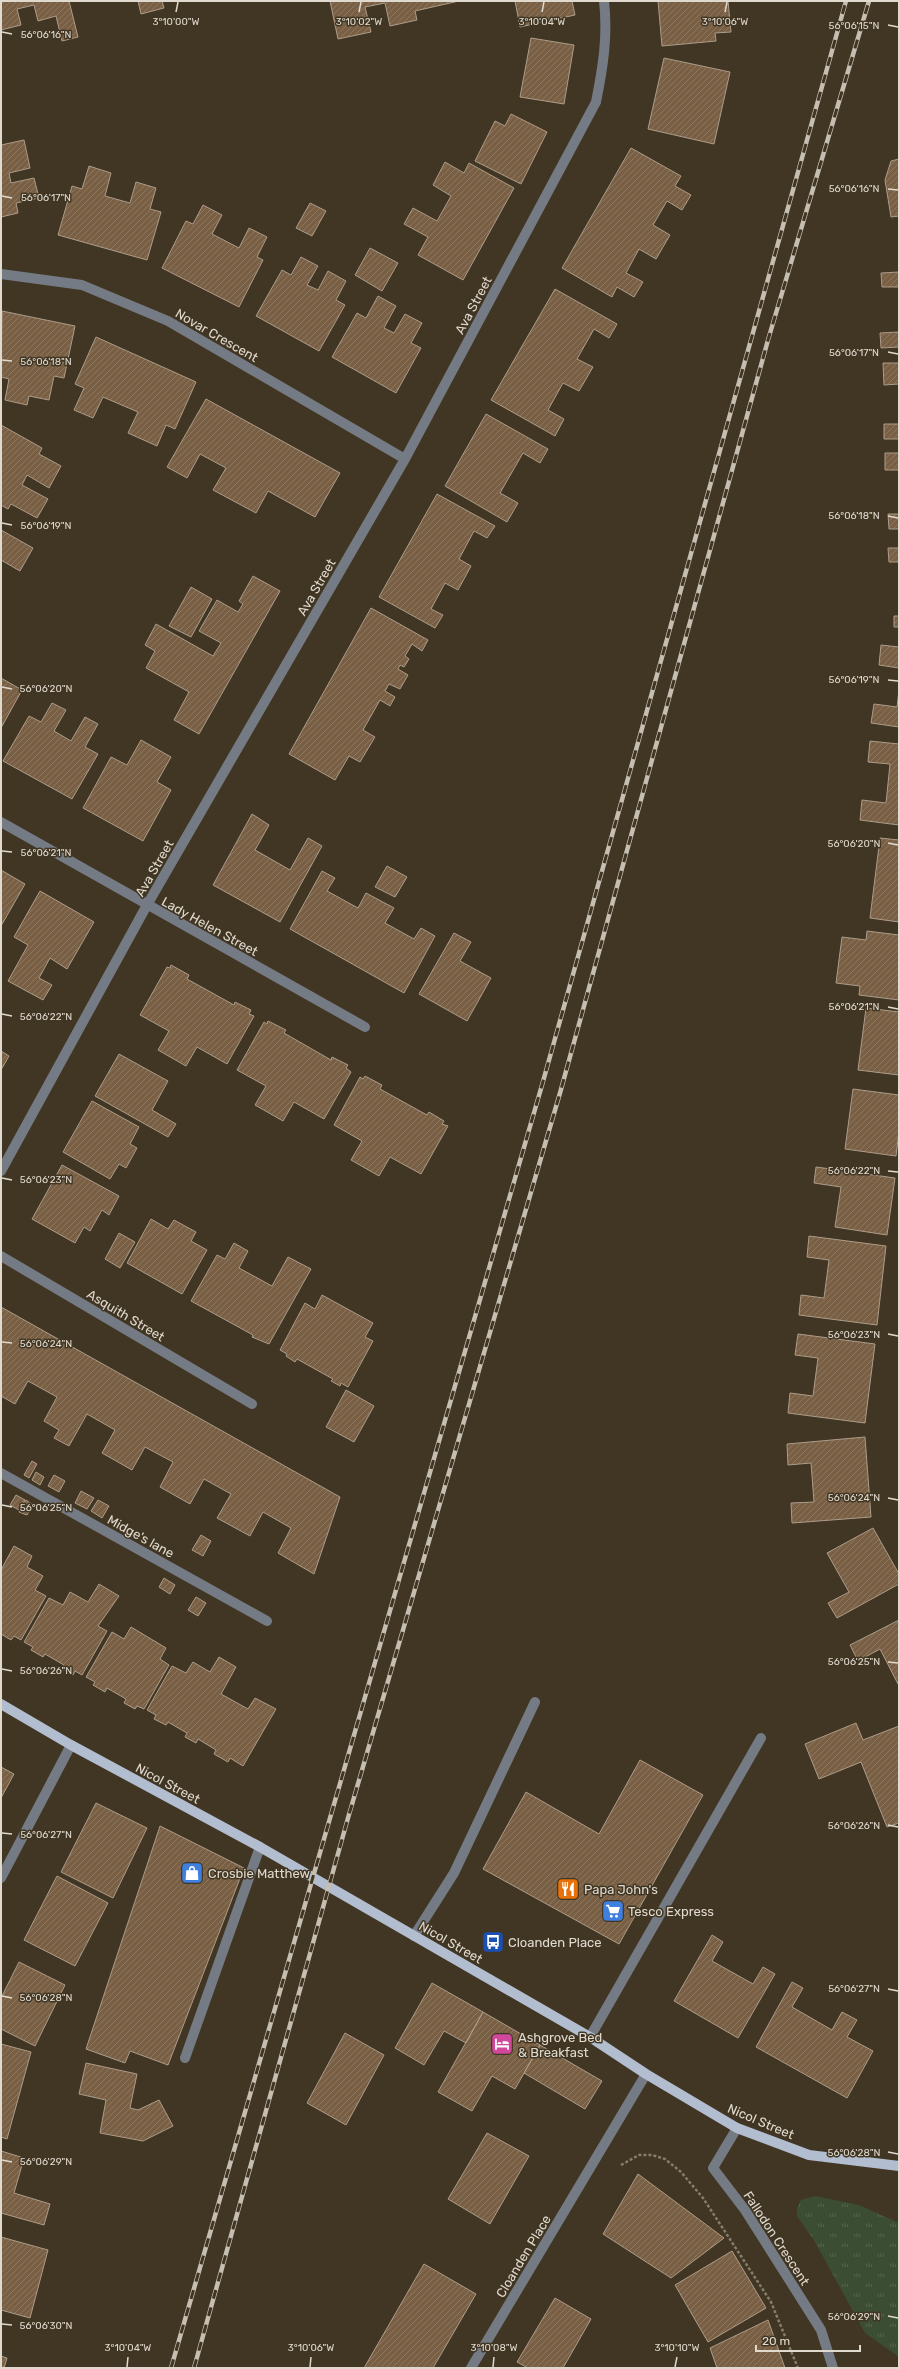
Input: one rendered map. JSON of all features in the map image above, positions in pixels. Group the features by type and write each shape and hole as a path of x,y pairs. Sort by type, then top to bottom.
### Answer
{"main road":[{"name":"Nicol Street","path":"1,1704 260,1847 590,2037 646,2074 737,2128 809,2155 899,2166"}],"street":[{"name":"Ava Street","path":"1,1171 147,906 405,459 596,102 604,65 607,28 604,1"},
{"name":"Novar Crescent","path":"1,274 82,285 168,321 405,459"},
{"name":"Lady Helen Street","path":"1,822 147,906 365,1027"},
{"name":"Asquith Street","path":"1,1256 252,1404"},
{"name":"Midge's lane","path":"1,1473 268,1621"},
{"path":"414,1936 454,1873 536,1702"},
{"path":"590,2037 761,1738"},
{"path":"1,1878 71,1744"},
{"path":"185,2058 260,1847"},
{"name":"Cloanden Place","path":"471,2368 646,2074"},
{"name":"Fallodon Crescent","path":"737,2128 713,2168 745,2210 821,2330 834,2368"}],"path":[{"path":"616,2168 639,2155 652,2155 665,2159 681,2172 703,2198 771,2302 798,2368"}],"green space":[{"path":"815,2196 859,2205 899,2223 899,2357 865,2333 815,2242 797,2216 797,2208 801,2200"}],"building":[{"path":"1,1 69,1 78,37 62,41 56,16 38,21 34,5 17,9 21,25 1,30"},
{"path":"138,1 162,1 164,8 141,14"},
{"path":"330,1 459,1 415,11 417,20 390,26 385,3 365,7 371,32 338,39"},
{"path":"515,1 572,1 575,15 520,27"},
{"path":"658,1 728,1 731,32 715,33 716,41 662,46"},
{"path":"531,38 574,45 564,104 520,97"},
{"path":"664,58 730,72 714,144 648,129"},
{"path":"511,114 547,132 521,184 475,161 495,121 505,126"},
{"path":"24,140 30,168 9,173 11,183 34,178 39,198 16,203 18,213 1,217 1,145"},
{"path":"631,148 681,176 675,186 691,195 682,210 667,201 653,225 670,235 656,259 639,249 626,273 643,282 634,297 617,287 612,297 562,268"},
{"path":"899,159 899,216 891,217 885,180 891,161"},
{"path":"445,162 464,173 469,163 514,188 463,280 418,255 428,237 404,224 413,208 437,221 451,196 433,185"},
{"path":"89,166 111,173 105,196 130,203 136,182 156,188 150,209 161,212 147,260 58,235 72,186 82,189"},
{"path":"310,203 326,211 312,236 296,228"},
{"path":"203,205 222,215 212,234 239,248 249,228 267,237 257,257 263,260 239,307 162,268 186,221 193,224"},
{"path":"370,248 398,263 382,291 355,275"},
{"path":"301,257 318,266 307,285 318,290 328,271 346,281 336,300 345,305 319,351 256,316 282,270 291,275"},
{"path":"899,272 899,287 882,287 881,273"},
{"path":"555,289 617,324 609,338 594,329 577,359 593,367 579,391 563,383 548,410 564,419 555,436 491,400"},
{"path":"378,296 396,306 384,328 394,333 405,314 422,323 411,343 421,348 396,393 332,357 357,313 366,318"},
{"path":"2,311 75,326 64,378 54,376 49,400 29,396 27,405 5,400 9,379 1,377"},
{"path":"899,332 899,347 881,348 880,333"},
{"path":"96,337 196,382 175,429 166,425 157,446 128,433 138,412 103,397 93,418 74,410 84,388 75,384"},
{"path":"883,363 899,363 899,384 884,385"},
{"path":"206,399 340,473 315,517 268,491 256,513 213,490 226,468 200,454 187,478 167,467"},
{"path":"486,414 548,449 540,463 523,453 500,493 518,503 507,522 445,486"},
{"path":"884,424 899,424 899,439 884,439"},
{"path":"1,425 42,448 39,454 61,466 49,488 27,475 22,485 48,499 37,518 11,504 8,509 1,505"},
{"path":"885,453 899,453 899,470 885,470"},
{"path":"437,494 495,526 487,538 474,531 459,559 471,566 458,590 445,583 431,609 443,615 435,628 379,597"},
{"path":"888,514 899,514 899,529 889,529"},
{"path":"1,530 33,548 20,571 1,560"},
{"path":"888,548 899,548 899,562 889,562"},
{"path":"253,576 280,591 199,734 174,720 189,692 146,668 155,651 145,645 156,624 213,656 221,643 199,631 217,600 238,612 243,604 239,601"},
{"path":"191,587 212,599 191,637 169,626"},
{"path":"371,608 428,640 422,651 412,644 405,656 409,659 404,667 400,665 398,669 408,675 400,689 389,684 385,691 395,697 390,706 380,700 363,730 375,737 360,762 349,756 335,780 289,754"},
{"path":"894,616 899,616 899,627 894,627"},
{"path":"881,645 899,647 899,668 879,665"},
{"path":"1,678 22,690 1,728"},
{"path":"899,690 899,727 871,723 874,704 897,707"},
{"path":"52,703 66,710 54,731 71,741 85,717 98,724 85,747 98,754 72,799 3,761 29,716 41,722"},
{"path":"141,740 171,757 157,782 171,790 143,841 83,808 111,757 127,765"},
{"path":"870,741 899,744 899,825 860,820 862,800 886,803 890,764 868,762"},
{"path":"252,814 269,825 255,850 290,870 308,838 322,846 280,922 213,885"},
{"path":"880,838 899,840 899,922 870,918"},
{"path":"387,866 407,877 395,897 375,887"},
{"path":"1,870 25,884 1,926"},
{"path":"322,871 335,878 327,891 358,908 366,893 394,908 385,923 414,939 421,928 435,936 404,993 290,929"},
{"path":"40,891 94,922 67,969 50,958 39,978 52,985 43,1000 8,981 28,945 14,937"},
{"path":"867,931 899,935 899,1000 859,995 860,986 836,983 842,937 866,940"},
{"path":"454,933 471,942 460,961 491,978 467,1021 419,994"},
{"path":"171,965 189,975 187,979 234,1005 235,1002 251,1010 249,1014 254,1016 227,1064 197,1047 186,1066 158,1050 169,1031 140,1015 167,967 170,968"},
{"path":"866,1008 899,1012 899,1075 858,1070"},
{"path":"268,1021 286,1030 284,1033 331,1060 332,1057 348,1065 346,1068 351,1072 324,1119 294,1102 283,1121 255,1105 266,1086 237,1070 264,1022 267,1024"},
{"path":"1,1051 9,1056 1,1070"},
{"path":"119,1054 168,1081 152,1110 176,1124 168,1137 95,1096"},
{"path":"365,1076 382,1085 380,1089 427,1115 429,1112 444,1121 442,1124 448,1126 421,1174 390,1157 379,1176 351,1160 362,1141 334,1125 360,1077 363,1079"},
{"path":"853,1089 899,1095 899,1131 896,1156 845,1149"},
{"path":"92,1101 139,1127 130,1144 137,1148 126,1168 119,1164 110,1179 63,1152"},
{"path":"62,1165 119,1196 109,1215 102,1210 90,1231 84,1227 75,1243 32,1219"},
{"path":"816,1167 895,1178 887,1235 835,1227 841,1187 814,1183"},
{"path":"151,1219 168,1229 174,1220 196,1232 191,1241 207,1250 182,1294 127,1263"},
{"path":"119,1233 135,1242 120,1268 105,1259"},
{"path":"809,1236 886,1246 877,1325 799,1315 801,1295 824,1298 829,1260 807,1257"},
{"path":"234,1243 248,1251 239,1268 272,1286 288,1257 311,1269 269,1344 252,1337 253,1335 191,1301 217,1255 225,1259"},
{"path":"322,1295 373,1323 365,1337 373,1341 348,1387 341,1383 340,1386 331,1381 333,1379 297,1359 295,1362 286,1356 287,1354 280,1350 305,1303 315,1309"},
{"path":"1,1307 340,1497 314,1574 278,1553 291,1528 263,1512 250,1536 217,1518 231,1494 204,1479 190,1504 160,1487 173,1462 145,1447 132,1470 102,1453 115,1430 87,1414 69,1446 54,1438 59,1430 44,1421 57,1397 28,1381 15,1404 1,1396"},
{"path":"798,1334 875,1344 865,1423 788,1413 790,1393 813,1396 818,1358 795,1355"},
{"path":"346,1390 374,1406 354,1442 326,1427"},
{"path":"865,1437 871,1517 792,1523 791,1503 814,1502 811,1463 788,1465 787,1444"},
{"path":"32,1461 37,1464 29,1478 24,1475"},
{"path":"36,1472 44,1477 40,1485 32,1480"},
{"path":"54,1475 65,1481 59,1492 48,1486"},
{"path":"81,1491 94,1498 87,1509 75,1503"},
{"path":"16,1495 25,1500 19,1510 10,1505"},
{"path":"26,1500 33,1505 27,1515 19,1512"},
{"path":"98,1500 109,1506 102,1518 91,1511"},
{"path":"873,1528 899,1574 899,1584 837,1618 828,1603 849,1592 827,1553"},
{"path":"201,1535 211,1541 203,1556 192,1550"},
{"path":"14,1546 32,1556 27,1567 43,1576 35,1590 46,1596 21,1640 14,1636 11,1640 1,1634 1,1570"},
{"path":"164,1578 175,1585 170,1594 159,1587"},
{"path":"99,1584 119,1596 98,1626 107,1631 82,1675 75,1671 73,1675 62,1669 64,1665 45,1654 43,1657 31,1650 33,1647 24,1642 49,1598 63,1605 70,1592 88,1602"},
{"path":"196,1597 206,1603 198,1616 188,1610"},
{"path":"899,1620 898,1684 880,1649 858,1661 850,1645"},
{"path":"131,1627 166,1648 160,1659 169,1665 144,1709 137,1706 135,1709 124,1703 126,1699 107,1688 105,1692 93,1685 95,1682 86,1677 112,1632 124,1639"},
{"path":"219,1657 236,1667 221,1694 248,1709 255,1698 276,1709 243,1766 230,1758 228,1762 214,1754 216,1750 198,1739 196,1743 185,1737 187,1733 168,1722 166,1725 154,1719 156,1715 147,1710 172,1666 186,1673 193,1662 210,1672"},
{"path":"856,1723 863,1740 899,1726 899,1823 887,1827 861,1762 819,1779 805,1744"},
{"path":"640,1760 703,1795 619,1944 483,1869 526,1792 599,1834"},
{"path":"1,1767 14,1774 1,1798"},
{"path":"96,1803 147,1828 113,1898 61,1872"},
{"path":"160,1826 244,1868 168,2065 130,2051 125,2063 86,2049"},
{"path":"57,1876 108,1903 75,1966 24,1940"},
{"path":"712,1935 723,1942 712,1961 753,1984 763,1967 775,1974 738,2038 674,2001"},
{"path":"19,1962 65,1985 35,2046 1,2029 1,1998"},
{"path":"792,1982 803,1988 792,2007 832,2030 842,2012 857,2020 847,2037 873,2051 847,2098 756,2047"},
{"path":"432,1983 483,2012 466,2043 444,2031 424,2065 395,2048"},
{"path":"483,2012 540,2045 515,2089 492,2076 472,2111 438,2092"},
{"path":"345,2033 384,2055 346,2125 307,2103"},
{"path":"1,2044 31,2052 7,2139 1,2137"},
{"path":"540,2045 602,2081 585,2109 524,2073"},
{"path":"86,2063 137,2074 130,2108 138,2110 159,2100 173,2126 143,2141 100,2133 106,2100 79,2094"},
{"path":"487,2133 529,2156 490,2224 448,2199"},
{"path":"1,2151 24,2158 14,2193 50,2204 44,2225 1,2213"},
{"path":"638,2174 724,2238 671,2278 603,2234"},
{"path":"1,2237 48,2250 30,2318 1,2310"},
{"path":"732,2251 766,2308 708,2342 675,2285"},
{"path":"424,2264 476,2294 433,2368 364,2368"},
{"path":"555,2298 591,2319 563,2368 528,2368 517,2362"},
{"path":"768,2320 785,2368 717,2368 710,2348"},
{"path":"1,2356 7,2358 4,2368 1,2368"}],"railway":[{"path":"171,2368 542,1085 846,1"},
{"path":"194,2368 348,1818 560,1093 768,340 869,1"}],"place":[{"name":"Crosbie Matthew","path":"192,1873"},
{"name":"Papa John's","path":"568,1889"},
{"name":"Tesco Express","path":"613,1911"},
{"name":"Cloanden Place","path":"493,1942"},
{"name":"Ashgrove Bed & Breakfast","path":"502,2044"}]}
